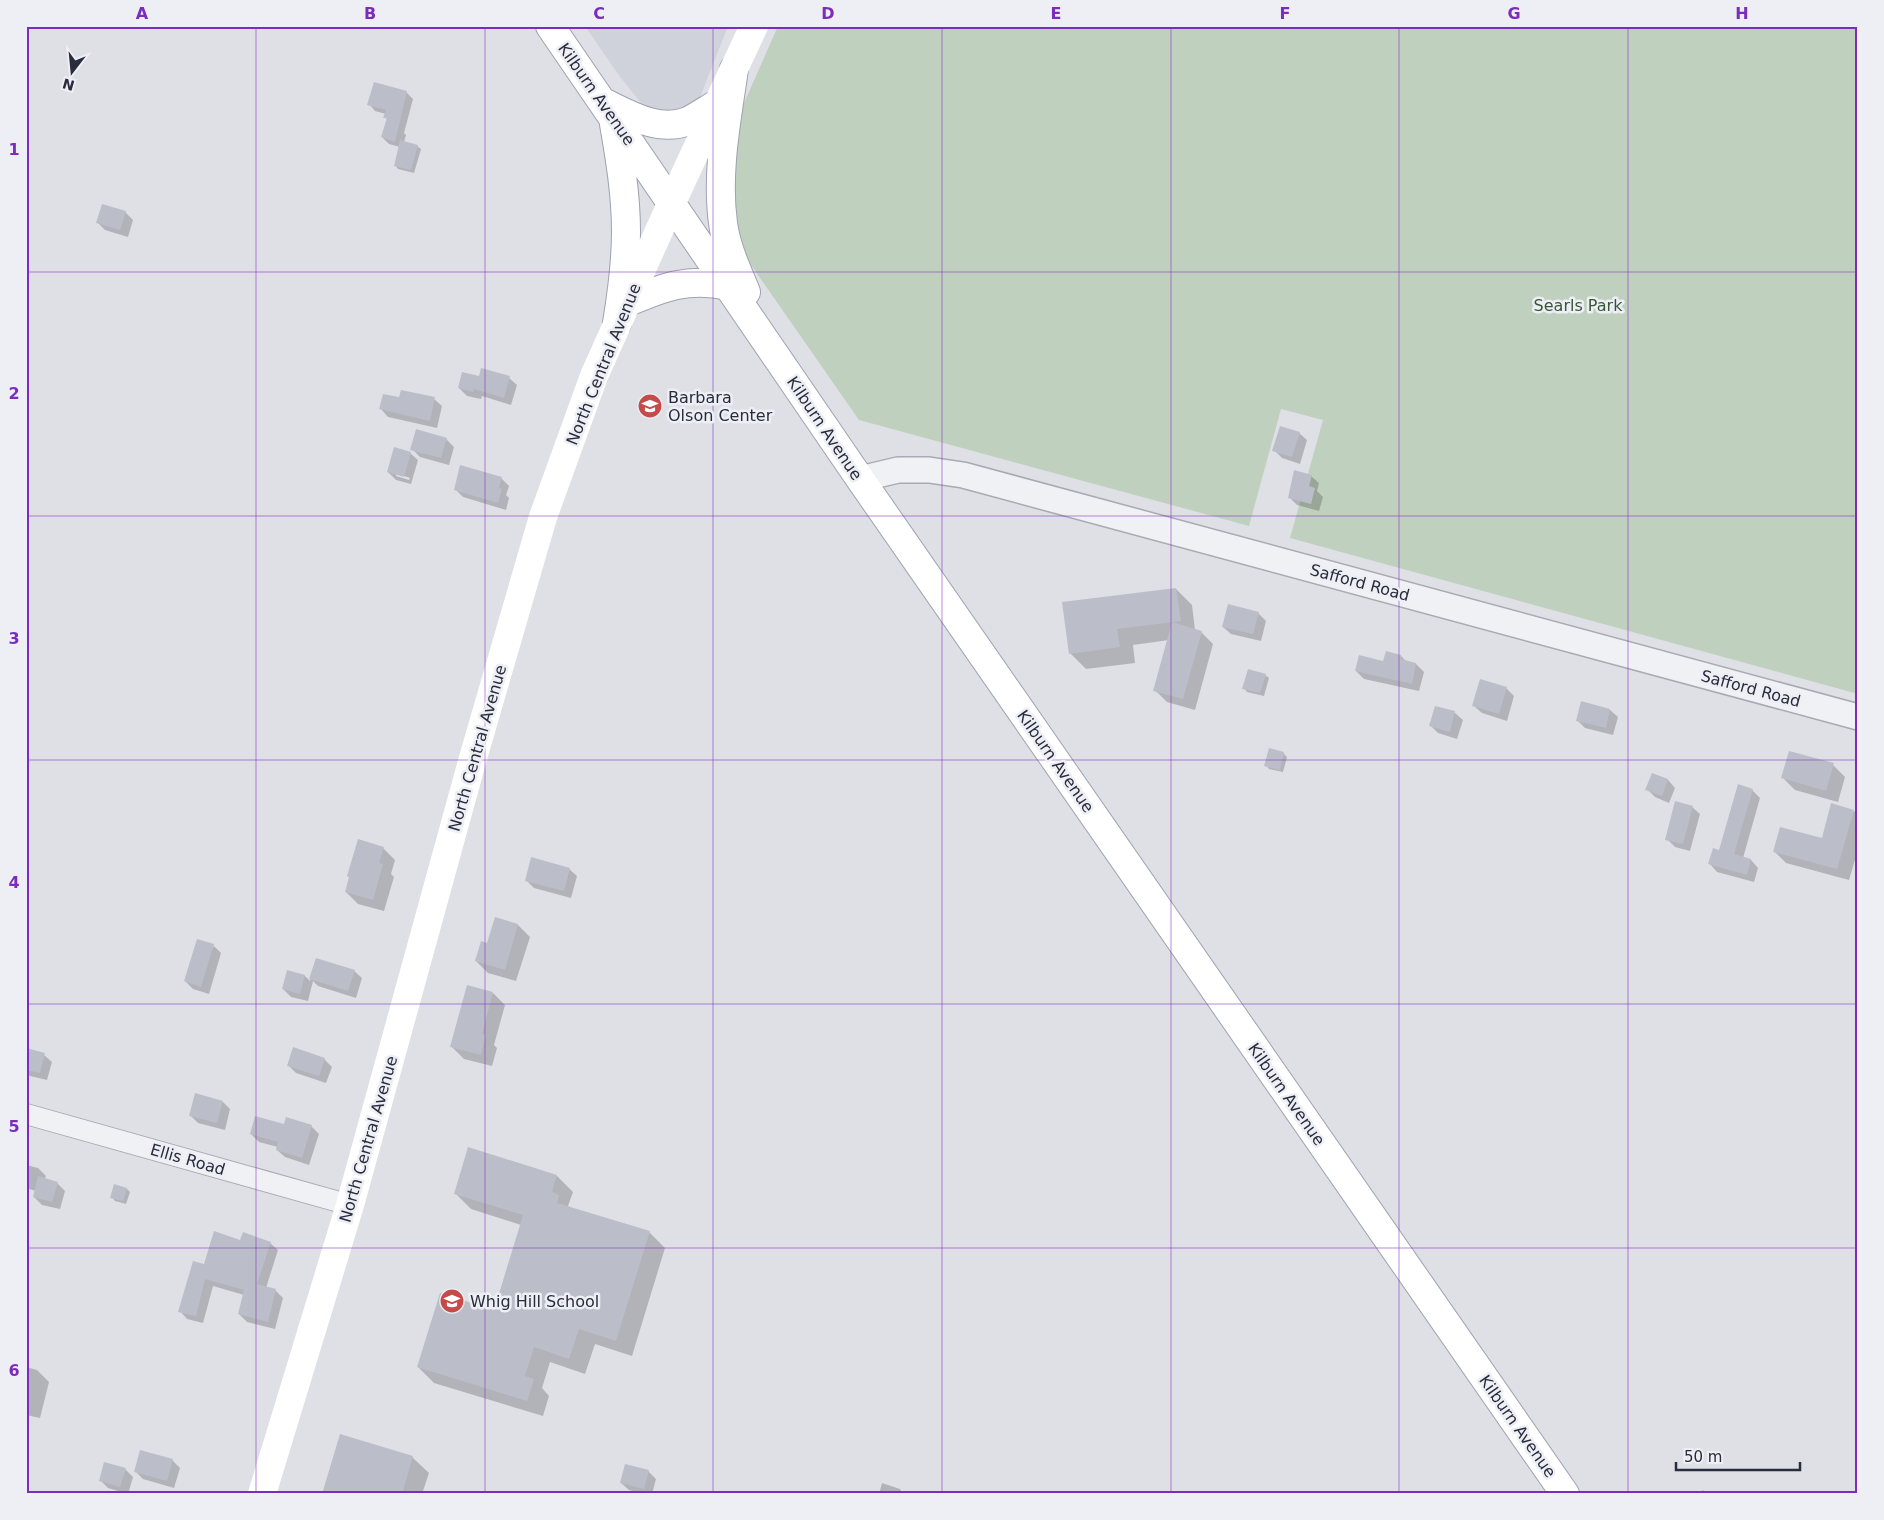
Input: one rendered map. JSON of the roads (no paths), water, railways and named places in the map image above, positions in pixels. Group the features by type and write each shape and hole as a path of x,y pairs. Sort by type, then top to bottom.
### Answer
{"main road":[{"name":"Kilburn Avenue","path":"550,26 860,479 1565,1494"},
{"name":"North Central Avenue","path":"262,1494 350,1204 473,758 543,517 594,376 754,26"},
{"path":"734,69 722,167 723,224 728,247 765,340"},
{"path":"622,313 626,230 620,160 608,110 652,123 668,125 687,121 718,103"},
{"path":"622,313 663,288 693,282 729,286"}],"street":[{"name":"Safford Road","path":"860,479 898,470 929,470 963,475 1858,717"},
{"name":"Ellis Road","path":"26,1114 350,1204"}],"place":[{"name":"Barbara Olson Center","path":"650,406"},
{"name":"Whig Hill School","path":"452,1301"}],"park label":[{"name":"Searls Park","path":"1578,305"}]}
